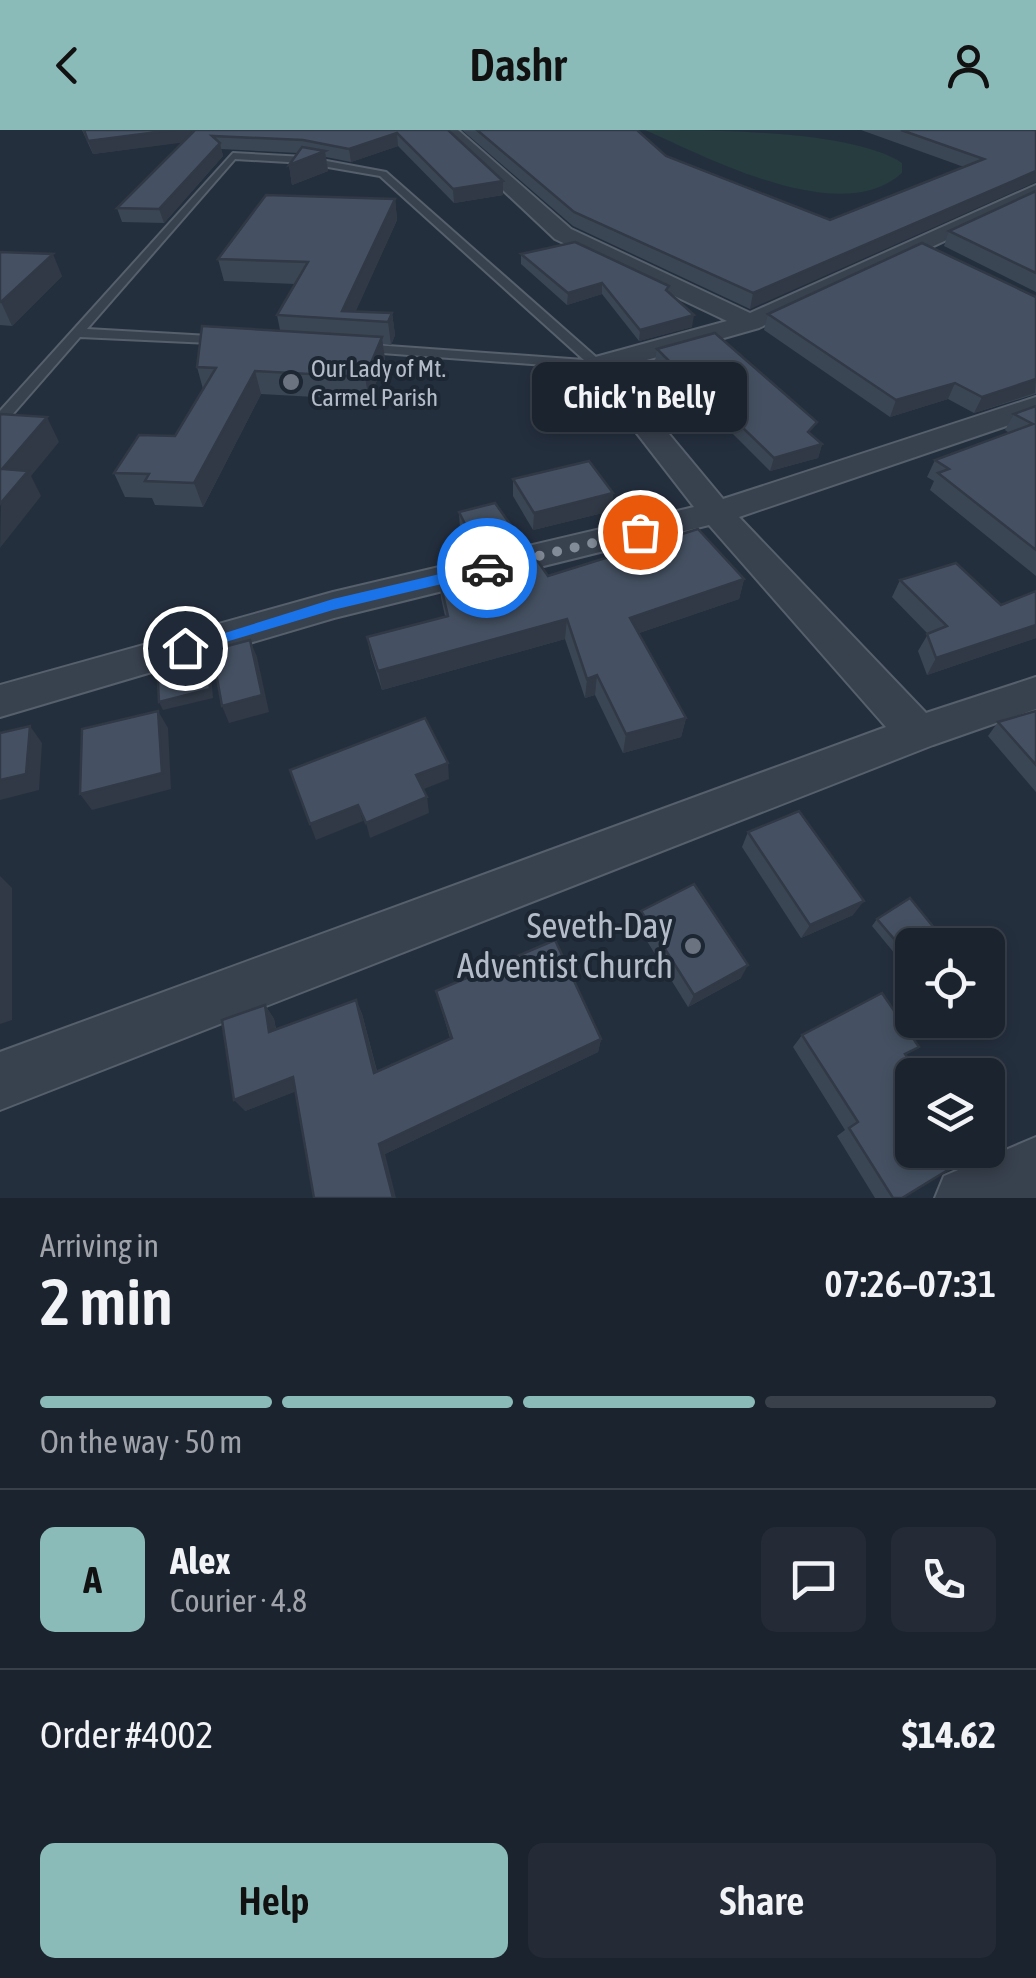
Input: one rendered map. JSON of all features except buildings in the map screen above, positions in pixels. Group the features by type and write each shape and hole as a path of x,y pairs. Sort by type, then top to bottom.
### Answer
{"street":[{"path":"448,130 563,234 750,324"},
{"path":"918,732 716,514 598,365 750,324 1036,191"},
{"path":"916,244 950,262"},
{"path":"0,701 333,605 716,514 1036,406"},
{"path":"0,1082 918,732 1036,693"},
{"path":"966,1198 1036,1168"}],"lane":[{"path":"0,420 80,334 233,156 305,160 384,174 598,365"},
{"path":"80,334 238,342"},
{"path":"338,347 598,365"}],"green space":[{"path":"645,130 817,138 880,152 902,163 902,173 876,188 844,194 810,191 737,170"}],"way so far":[{"path":"487,568 640,532"}],"place":[{"name":"Our Lady of Mt. Carmel Parish","path":"291,382"},
{"name":"Chick 'n Belly","path":"640,532"},
{"name":"Seveth-Day Adventist Church","path":"693,946"}],"route":[{"path":"185,648 333,605 487,568"}]}
